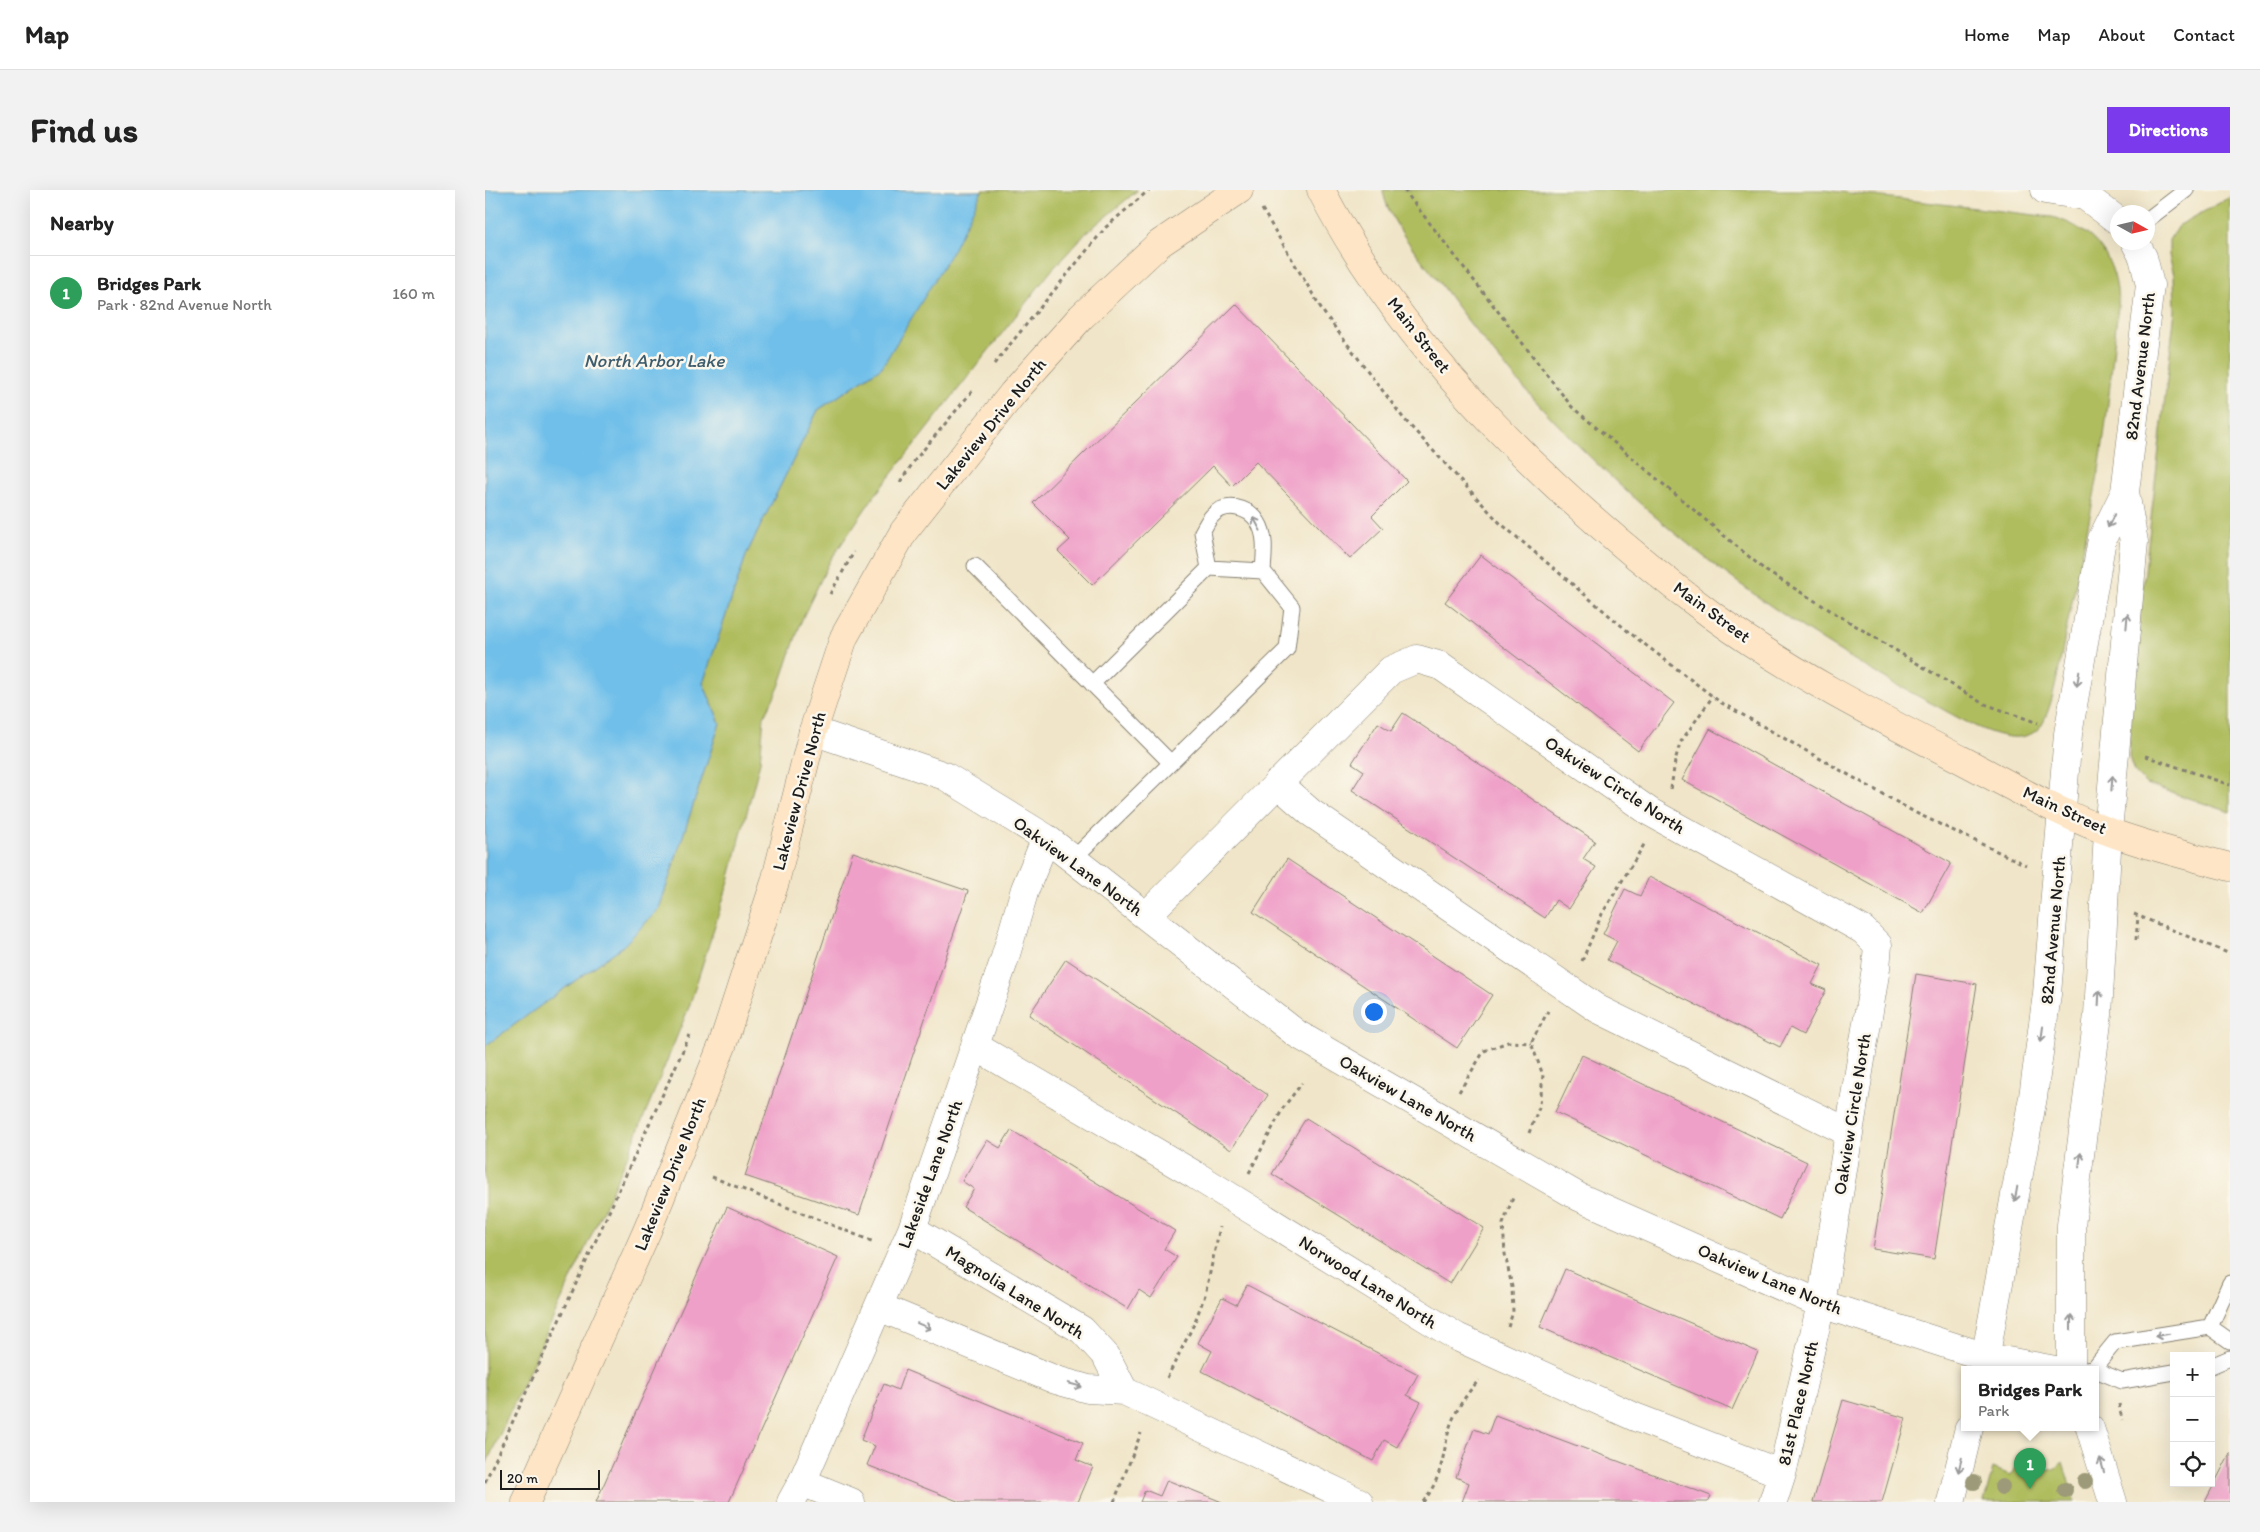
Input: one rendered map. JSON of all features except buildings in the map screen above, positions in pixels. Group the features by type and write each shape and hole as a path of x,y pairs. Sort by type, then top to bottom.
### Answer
{"street":[{"name":"Lakeview Drive North","path":"527,1502 647,1231 722,1046 775,882 813,731 844,638 904,531 1013,393 1081,318 1159,244 1239,190"},
{"name":"Main Street","path":"1321,190 1339,225 1421,341 1504,434 1610,534 1715,616 1859,706 2063,811 2108,831 2230,867"},
{"path":"2045,190 2085,196 2110,213"},
{"name":"82nd Avenue North","path":"2083,1366 2071,1225 2098,1016 2108,831 2134,542 2125,492 2150,285 2143,257 2139,250"},
{"name":"82nd Avenue North","path":"1985,1364 2033,1097 2047,994 2068,734 2102,539 2125,492"},
{"name":"Oakview Circle North","path":"1146,916 1391,670 1417,659 1441,666 1661,818 1863,930 1878,945 1821,1304"},
{"name":"Oakview Lane North","path":"813,731 945,776 1046,838 1297,1034 1579,1197 1821,1304 1985,1364 2008,1366"},
{"path":"1277,783 1310,812 1598,1009 1848,1132"},
{"name":"Lakeside Lane North","path":"797,1492 912,1229 1004,961 1025,889 1046,838"},
{"name":"Norwood Lane North","path":"975,1046 1234,1199 1457,1337 1635,1418 1782,1474"},
{"name":"Magnolia Lane North","path":"912,1229 1082,1330 1107,1356 1125,1391"},
{"name":"81st Place North","path":"1773,1502 1782,1474 1821,1304"},
{"path":"879,1307 1056,1380 1088,1389 1125,1391 1359,1502"},
{"path":"1951,1502 1968,1431"},
{"path":"2091,1431 2113,1502"},
{"path":"797,1492 851,1502"}],"lane":[{"path":"2155,214 2186,190"},
{"path":"1073,859 1287,650 1292,606 1263,571 1264,542 1258,522 1246,509 1229,506 1213,514 1202,532 1209,568"},
{"path":"975,566 1171,763"},
{"path":"1092,684 1209,568 1263,571"},
{"path":"2210,1327 2230,1284"},
{"path":"2088,1366 2115,1342 2210,1327 2230,1341"},
{"path":"2215,1364 2230,1358"},
{"path":"2099,1374 2122,1381 2170,1373"}],"path":[{"path":"1404,190 1571,407 1765,571 1982,703 2068,734"},
{"path":"1520,1163 1540,1105 1543,1075 1531,1044 1552,1002 1568,988 1580,966 1601,914 1661,818 1670,798 1675,761 1680,744 1713,696"},
{"path":"2115,748 2230,785"},
{"path":"2135,945 2138,916"},
{"path":"1457,1095 1484,1051 1507,1042 1531,1044"},
{"path":"1114,1502 1116,1492 1137,1447 1144,1424 1157,1406 1170,1372 1197,1317 1205,1295 1222,1218 1283,1108 1302,1083"},
{"path":"485,1482 637,1154"},
{"path":"712,1177 879,1245"},
{"path":"2113,1377 2123,1422"}],"green space":[{"path":"982,190 1138,190 1086,233 1051,271 872,499 830,561 802,619 779,687 764,717 760,762 729,881 689,1007 629,1153 485,1467 485,1046 623,946 659,909 720,723 703,683 747,553 818,410 882,367"},
{"path":"1383,190 1823,190 2052,217 2067,222 2081,230 2092,239 2109,261 2117,290 2118,306 2099,470 2052,700 2042,724 2036,731 2024,736 2011,737 1981,729 1966,722 1856,661 1788,618 1723,571 1660,521 1600,467 1544,410 1491,349 1406,239 1391,214"},
{"path":"2230,197 2230,812 2146,784 2134,772 2129,757 2134,666 2175,310 2174,275 2169,255 2169,240 2178,226"},
{"path":"2018,1456 2037,1459 2044,1471 2054,1469 2063,1462 2075,1502 1984,1502 1993,1468 2010,1475 2014,1472"}],"water":[{"name":"North Arbor Lake","path":"485,190 982,191 954,248 882,367 818,410 747,553 703,683 720,723 659,909 623,946 485,1046"}],"place":[{"name":"Bridges Park","path":"2030,1489"}]}
